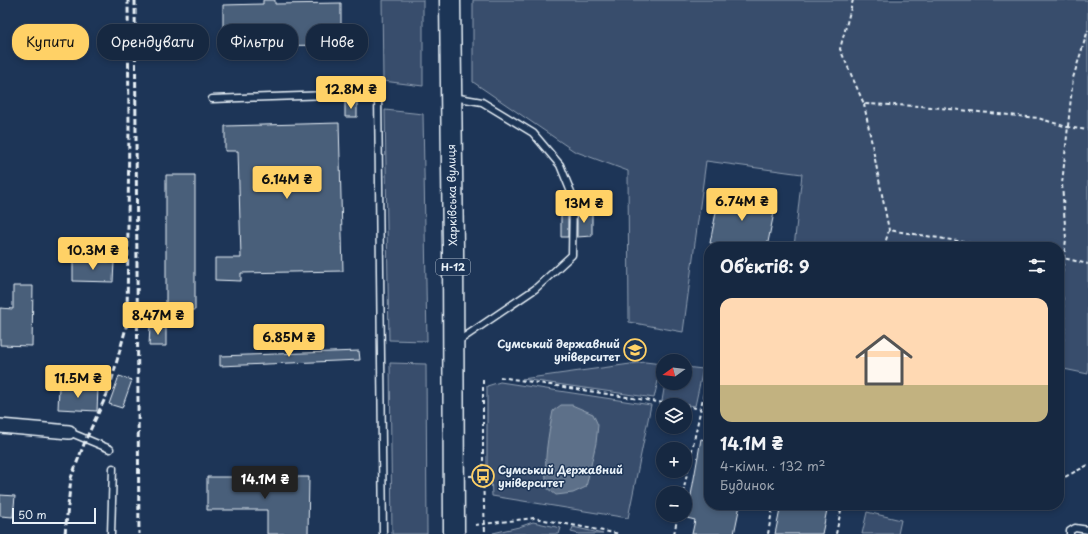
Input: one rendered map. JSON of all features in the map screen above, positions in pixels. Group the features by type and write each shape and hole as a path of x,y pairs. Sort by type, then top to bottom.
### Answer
{"main road":[{"name":"Харківська вулиця","path":"450,0 454,534"}],"street":[{"path":"0,426 69,432"}],"lane":[{"path":"212,99 378,94 383,534"},
{"path":"451,97 482,102 533,133 560,165 573,197 572,256 535,289 453,345"},
{"path":"69,432 110,449"},
{"path":"111,534 113,468"},
{"path":"1070,534 1070,531 1074,528 1088,530"}],"path":[{"path":"853,0 840,49 864,104 889,230 885,242"},
{"path":"1088,30 1072,78 1062,184 1066,239 1064,258 1088,264"},
{"path":"864,104 921,106 1038,118 1067,127 1088,130"},
{"path":"889,230 964,242"},
{"path":"1064,315 1064,333"},
{"path":"500,377 656,402"},
{"path":"483,380 485,534"},
{"path":"684,486 704,394"},
{"path":"692,407 701,409"},
{"path":"1064,477 1088,465"},
{"path":"768,534 772,510"},
{"path":"836,534 841,510"},
{"path":"475,525 534,518 620,534"},
{"path":"674,534 677,522"}],"shaded area":[{"path":"382,0 423,0 423,86 383,81"},
{"path":"473,0 1088,0 1088,374 1064,369 1064,242 795,242 802,174 706,161 683,332 629,322 628,171 574,151 473,82"},
{"path":"385,110 423,114 427,341 389,340"},
{"path":"645,362 656,363 656,390 654,398 522,379"},
{"path":"390,363 426,364 427,534 392,534"},
{"path":"692,368 703,369 695,406 692,406 692,398 662,398 664,390 692,390"},
{"path":"500,382 651,405 628,518 492,496 491,474 487,472 487,386"},
{"path":"561,405 572,405 593,414 598,425 596,443 586,487 573,493 556,495 547,488 546,459 553,411"},
{"path":"867,512 901,520 898,534 862,534"},
{"path":"533,522 561,528 559,534 493,534 493,533"},
{"path":"573,527 603,534 579,534 571,532"}],"building":[{"path":"263,0 275,0 275,4 341,3 341,24 306,24 306,45 298,45 298,24 223,24 223,5 263,4"},
{"path":"345,102 357,102 357,117 345,117"},
{"path":"339,123 343,271 241,273 241,281 215,280 215,258 241,258 238,151 225,151 225,126"},
{"path":"166,175 195,175 195,310 166,310"},
{"path":"720,192 776,203 768,242 710,242"},
{"path":"592,210 592,236 577,237 577,211"},
{"path":"561,211 568,211 568,237 561,237"},
{"path":"73,261 114,262 113,282 73,281"},
{"path":"13,286 33,286 32,346 0,345 0,308 13,309"},
{"path":"150,326 166,327 166,346 149,346"},
{"path":"359,351 360,360 220,366 220,356"},
{"path":"119,376 132,380 122,408 109,404"},
{"path":"59,387 98,388 97,411 58,409"},
{"path":"701,439 704,440 704,510 739,510 734,534 692,534 695,520 692,519 692,490"},
{"path":"207,477 309,477 308,534 267,534 267,510 207,510"},
{"path":"0,495 15,496 13,517 0,516"},
{"path":"780,510 827,510 822,534 775,534"}],"railway":[{"path":"65,534 71,478 86,439 109,390 127,324 129,125 128,0"},
{"path":"135,0 139,534"}],"place":[{"name":"Сумський державний університет","path":"635,350"},
{"name":"Сумський Державний університет","path":"483,476"}]}
